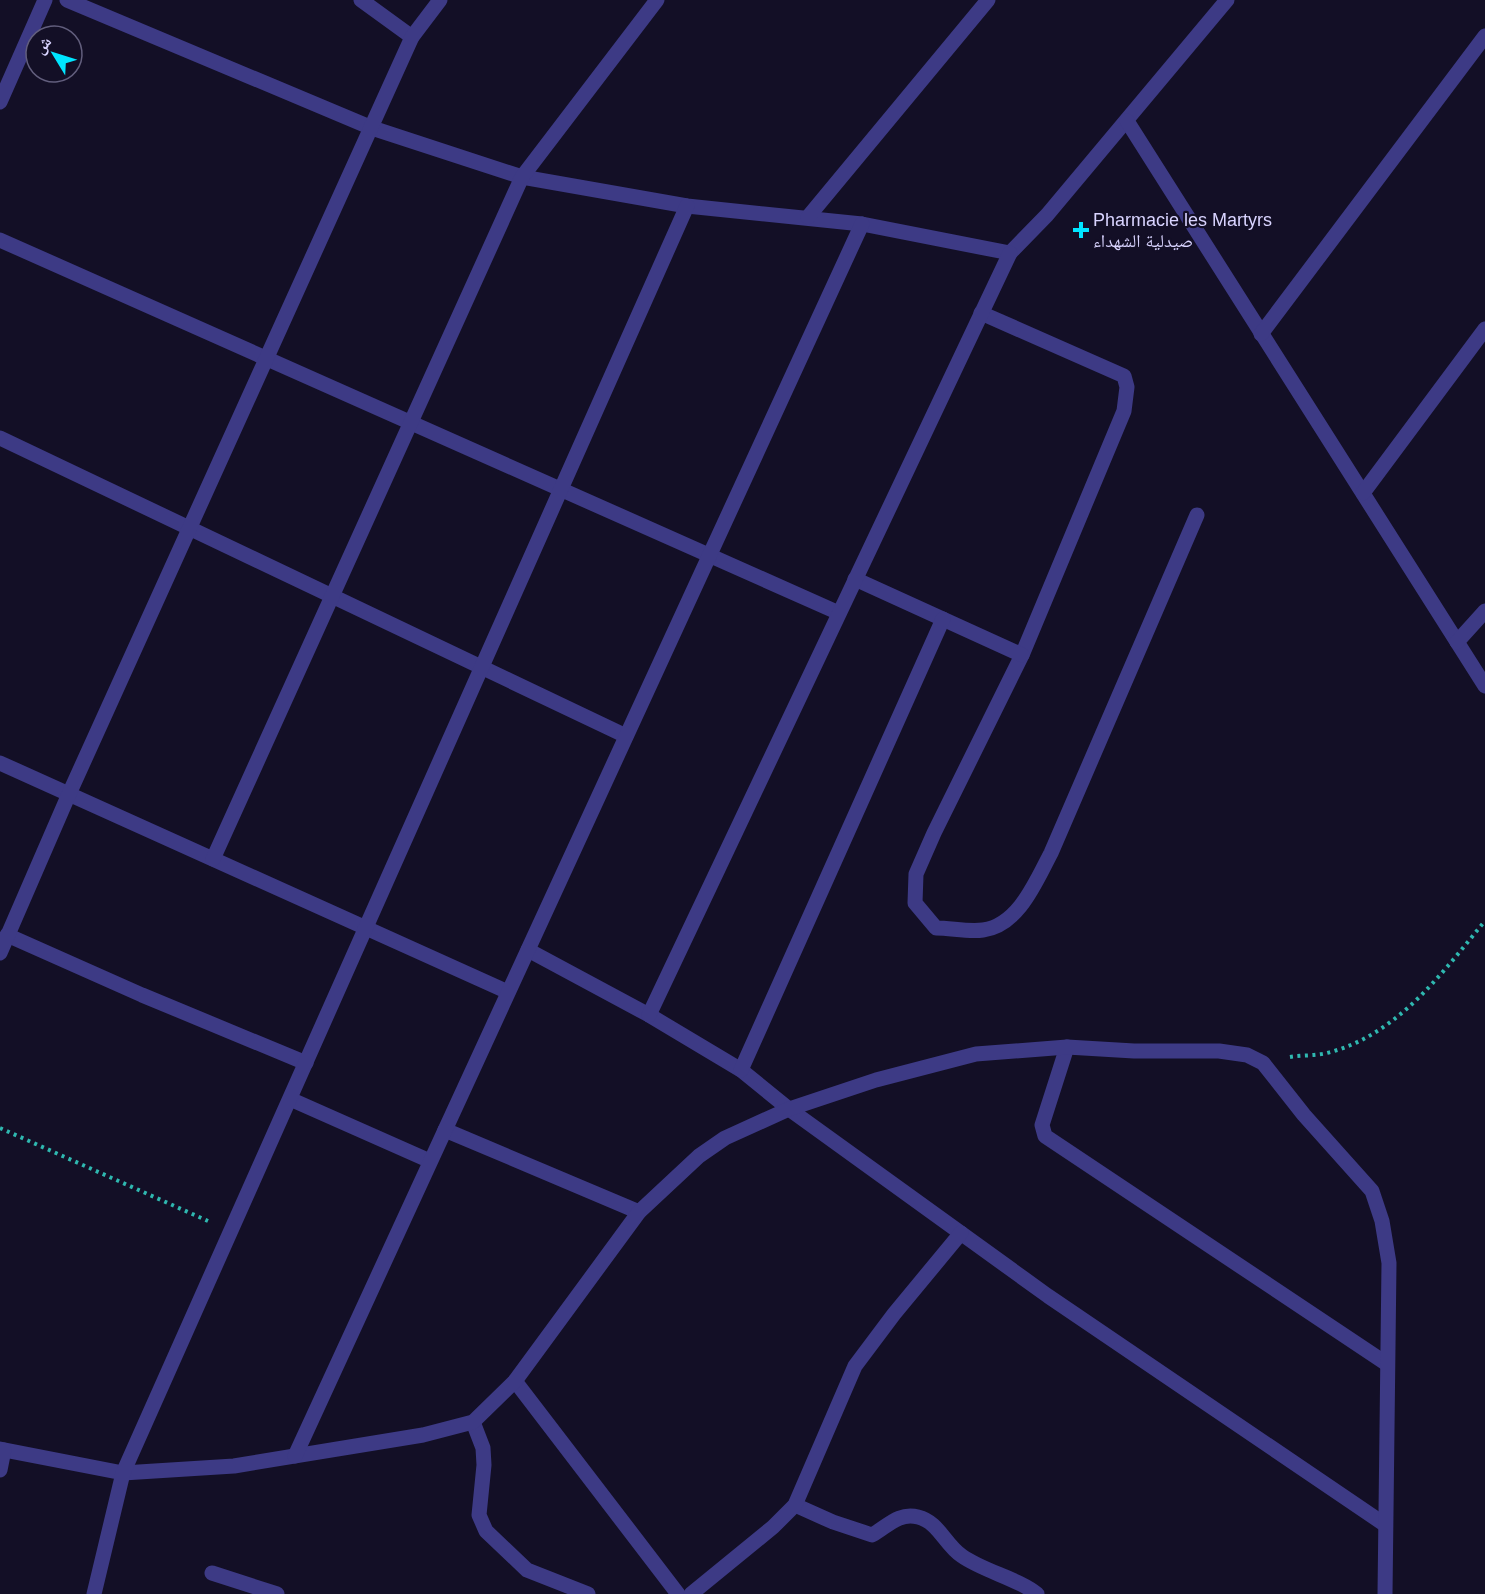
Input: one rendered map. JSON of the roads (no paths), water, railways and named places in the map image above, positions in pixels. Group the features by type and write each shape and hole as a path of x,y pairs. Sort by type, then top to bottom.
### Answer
{"street":[{"path":"0,102 45,0"},
{"path":"68,0 372,128 522,177 687,206 862,224 1010,253"},
{"path":"361,0 412,38"},
{"path":"0,953 69,794 412,38 440,0"},
{"path":"213,859 522,177 657,0"},
{"path":"808,218 988,0"},
{"path":"649,1014 1010,253 1047,215 1227,0"},
{"path":"1261,334 1485,36"},
{"path":"1127,121 1485,686"},
{"path":"94,1594 123,1473 687,206"},
{"path":"295,1456 862,224"},
{"path":"0,240 839,613"},
{"path":"981,313 1124,376 1127,387 1124,411 1022,655 916,874 915,903 936,927 984,930 1008,919 1025,902 1051,853 1197,515"},
{"path":"1363,493 1485,329"},
{"path":"0,438 626,736"},
{"path":"855,579 1022,655"},
{"path":"1457,642 1485,611"},
{"path":"741,1070 943,619"},
{"path":"0,763 508,992"},
{"path":"7,935 142,995 306,1063"},
{"path":"528,950 649,1014 741,1070 789,1109 1048,1296 1384,1524"},
{"path":"1067,1047 1041,1125 1045,1136 1387,1364"},
{"path":"0,1470 2,1449 123,1473 234,1466 423,1436 473,1422 515,1381 639,1212 699,1156 725,1138 789,1109 876,1080 965,1057 1067,1047 1134,1051 1219,1051 1247,1055 1263,1063 1304,1115 1372,1191 1382,1221 1389,1263 1384,1524 1385,1594"},
{"path":"290,1099 430,1161"},
{"path":"445,1130 639,1212"},
{"path":"691,1594 773,1527 795,1505 855,1366 894,1314 961,1233"},
{"path":"515,1381 678,1594"},
{"path":"473,1422 483,1448 484,1465 479,1515 486,1531 527,1570 588,1594"},
{"path":"795,1505 833,1522 872,1534 896,1518 916,1516 935,1525 946,1542 961,1556 1037,1594"},
{"path":"212,1573 277,1594"}],"place":[{"name":"Pharmacie les Martyrs صيدلية الشهداء","path":"1081,230"}]}
